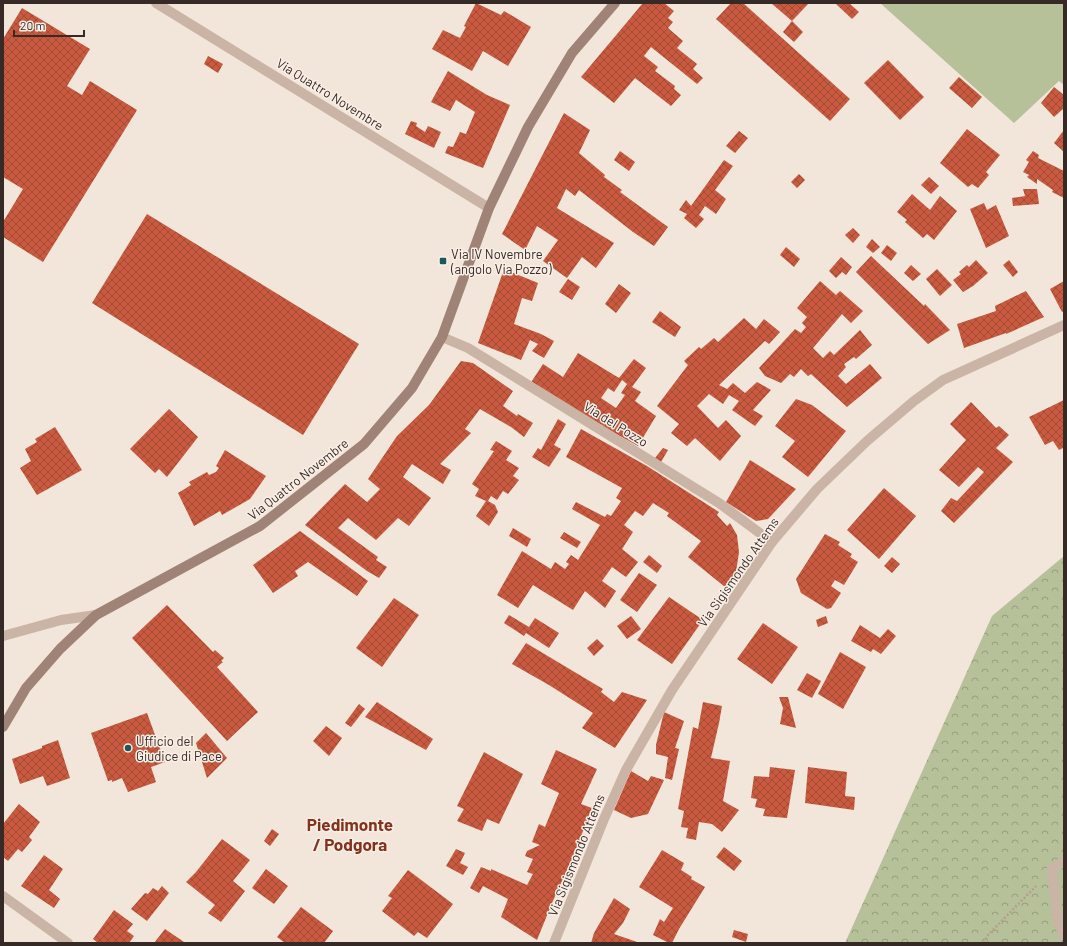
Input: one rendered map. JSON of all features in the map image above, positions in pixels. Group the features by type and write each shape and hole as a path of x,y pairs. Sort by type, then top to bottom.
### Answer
{"main road":[{"name":"Via Quattro Novembre","path":"3,727 26,688 60,649 96,615 260,526 364,444 412,388 442,337 489,208 528,127 572,53 615,3"}],"street":[{"name":"Via Quattro Novembre","path":"156,3 489,208"},
{"name":"Via Sigismondo Attems","path":"554,943 604,819 626,770 672,690 772,542 817,489 867,441 914,401 943,380 1064,325"},
{"name":"Via del Pozzo","path":"442,337 468,348 719,503 772,542"},
{"path":"3,636 61,620 96,615"},
{"path":"1064,861 1052,869 1058,922 1064,935"},
{"path":"3,896 68,943"}],"path":[{"path":"984,943 988,935 1052,869"}],"green space":[{"path":"880,3 1064,3 1064,85 1059,81 1014,123"},
{"path":"1064,556 1064,943 845,943 992,616"}],"building":[{"path":"476,3 501,15 504,11 531,27 508,66 483,51 472,71 432,49 443,30 460,38 466,27 464,26"},
{"path":"643,3 664,3 674,11 668,18 673,22 668,28 683,41 677,48 697,64 693,69 703,78 697,84 651,47 644,56 658,67 655,71 675,86 674,89 681,95 671,106 635,78 614,103 581,77"},
{"path":"731,3 743,3 850,99 830,121 716,19"},
{"path":"771,3 809,3 792,21"},
{"path":"835,3 849,3 859,12 852,19"},
{"path":"22,8 90,49 67,86 82,95 90,81 137,110 43,262 3,237 3,222 23,189 3,177 3,39"},
{"path":"792,21 803,32 794,42 783,32"},
{"path":"208,56 223,64 218,73 204,64"},
{"path":"888,60 924,97 900,120 864,83"},
{"path":"448,71 487,95 510,105 483,168 445,153 448,146 453,147 460,132 466,134 475,112 456,100 450,111 431,102"},
{"path":"959,77 982,97 972,108 949,88"},
{"path":"1054,87 1064,95 1064,111 1063,109 1054,117 1041,103"},
{"path":"564,113 590,130 579,153 605,175 604,177 622,190 620,192 668,227 654,246 633,232 579,190 575,196 566,189 557,208 614,243 596,268 582,257 567,278 543,261 558,240 537,226 525,250 502,234"},
{"path":"411,121 417,123 416,126 425,132 428,126 441,132 434,148 405,134"},
{"path":"967,129 1000,155 986,172 989,175 978,188 972,184 968,187 940,163"},
{"path":"1064,130 1064,152 1054,143"},
{"path":"739,131 748,138 735,153 726,146"},
{"path":"620,151 635,162 629,171 614,160"},
{"path":"1033,151 1039,155 1038,158 1064,171 1064,198 1052,192 1053,190 1037,179 1037,184 1027,177 1029,175 1023,172 1029,162 1026,160"},
{"path":"724,160 733,166 715,190 726,199 716,214 705,206 699,215 704,219 696,228 684,218 687,214 679,210 686,200 691,206"},
{"path":"799,174 805,180 797,188 791,182"},
{"path":"929,177 939,186 931,194 921,185"},
{"path":"1023,189 1037,189 1039,204 1013,206 1012,198 1025,196"},
{"path":"912,194 930,210 940,196 957,211 934,240 927,234 923,238 905,222 907,220 897,212"},
{"path":"984,203 987,210 996,205 1009,236 986,248 970,209"},
{"path":"147,214 359,344 303,435 92,303"},
{"path":"853,228 860,235 853,243 845,235"},
{"path":"872,239 880,247 873,253 866,247"},
{"path":"887,245 897,253 891,261 881,253"},
{"path":"786,247 800,259 794,267 780,255"},
{"path":"871,256 924,306 925,304 950,330 928,344 856,272"},
{"path":"841,257 852,267 846,275 842,272 836,278 829,271"},
{"path":"976,260 988,273 973,286 963,292 953,280 961,274 959,272 967,265 969,267"},
{"path":"1009,260 1018,272 1013,277 1003,265"},
{"path":"911,265 921,274 913,281 904,273"},
{"path":"504,269 538,283 532,301 522,298 514,324 541,334 554,341 544,358 532,351 538,344 530,340 521,360 478,343"},
{"path":"937,269 952,285 940,296 926,279"},
{"path":"568,279 580,287 572,300 559,292"},
{"path":"820,281 836,295 840,291 863,311 851,323 842,314 813,348 823,358 830,351 834,355 860,330 872,345 856,359 854,357 844,364 846,367 838,376 846,384 870,364 882,378 847,407 811,374 808,376 801,369 794,377 790,374 781,383 765,376 759,368 795,329 801,333 806,327 802,323 807,317 797,308"},
{"path":"1064,281 1064,311 1062,312 1050,289"},
{"path":"619,284 631,293 616,313 605,304"},
{"path":"1026,291 1044,317 1006,334 964,348 957,324 996,311 995,306"},
{"path":"660,311 681,327 675,337 652,322"},
{"path":"744,318 756,329 764,319 780,332 769,344 765,341 719,385 727,389 733,383 745,393 757,382 771,390 753,410 763,416 755,426 732,410 739,401 729,395 723,404 709,394 697,406 718,428 726,420 741,436 720,461 695,438 687,446 671,433 679,424 657,406 688,365 684,361 699,347 701,349 714,338 718,342"},
{"path":"578,353 619,378 634,359 646,368 632,387 641,392 635,401 656,416 638,446 551,398 530,384 543,364 563,377","holes":["622,380 627,384 621,393 625,395 616,408 601,398 608,388 614,392"]},
{"path":"461,361 473,363 513,391 503,406 517,416 518,414 533,423 524,437 511,427 480,409 465,429 471,433 440,464 451,470 443,484 412,464 403,477 431,498 409,526 398,518 376,540 348,518 338,528 378,557 376,560 387,567 379,578 367,571 305,525 345,484 367,502 380,489 368,479 397,436 429,405"},
{"path":"796,399 812,405 846,431 808,477 782,457 795,441 775,426"},
{"path":"1064,400 1064,450 1063,448 1059,450 1053,441 1045,445 1029,417"},
{"path":"971,402 996,428 999,426 1009,435 996,448 1013,462 954,523 941,511 951,498 957,501 984,472 978,467 959,487 939,470 966,440 950,424"},
{"path":"169,409 198,437 167,477 159,469 155,473 130,449"},
{"path":"558,419 566,424 554,445 561,449 549,467 532,457 538,448 541,450"},
{"path":"55,427 82,470 37,495 20,468 31,461 25,449 37,442 35,439"},
{"path":"581,429 647,466 719,512 717,515 727,526 730,523 737,535 739,552 736,572 725,587 688,557 701,541 667,516 669,513 653,503 643,516 635,511 624,525 633,532 622,549 638,562 626,577 612,567 602,581 616,591 605,608 585,591 573,610 533,585 518,608 497,595 522,551 551,569 555,562 565,569 569,564 566,562 571,555 578,560 600,525 572,509 576,502 605,517 607,514 611,516 621,501 616,498 622,488 566,457"},
{"path":"496,441 512,451 506,460 519,468 513,476 519,480 508,494 503,491 497,500 491,496 488,501 495,505 498,512 489,526 476,516 486,501 475,496 479,489 472,484 494,451 490,450"},
{"path":"663,448 668,450 661,462 655,458"},
{"path":"225,450 266,476 250,499 222,515 220,511 194,526 178,493 191,485 189,482 207,472 209,475 216,472 219,468 216,466"},
{"path":"750,460 796,489 768,519 756,521 726,502"},
{"path":"884,488 916,516 879,559 847,530"},
{"path":"513,528 531,539 527,547 509,536"},
{"path":"300,531 368,581 357,596 308,562 295,571 298,576 273,593 253,565"},
{"path":"564,532 581,542 577,548 560,538"},
{"path":"825,534 840,542 838,545 852,554 850,557 858,562 844,585 835,580 831,586 841,593 831,608 827,609 801,593 796,579"},
{"path":"649,555 662,566 657,573 643,562"},
{"path":"892,557 900,564 892,573 884,566"},
{"path":"639,573 657,585 637,612 620,600"},
{"path":"669,597 703,620 672,664 637,640"},
{"path":"394,598 419,615 382,667 356,648"},
{"path":"167,605 213,652 215,650 224,658 221,661 223,662 217,667 258,712 227,741 132,638"},
{"path":"509,615 529,627 535,618 559,633 549,648 526,633 524,636 504,623"},
{"path":"631,616 641,629 627,639 617,626"},
{"path":"826,616 828,623 818,627 816,620"},
{"path":"763,623 798,647 772,684 737,659"},
{"path":"860,625 880,638 888,629 896,636 881,654 873,649 871,652 851,641"},
{"path":"597,639 604,646 594,656 587,648"},
{"path":"526,643 603,689 601,692 614,702 622,692 647,700 615,748 582,728 593,713 512,664"},
{"path":"840,652 866,667 843,709 818,694"},
{"path":"807,673 821,681 812,698 797,690"},
{"path":"779,697 788,697 796,728 780,724 783,708"},
{"path":"377,702 433,739 426,750 365,717"},
{"path":"703,702 722,706 711,758 730,761 723,801 739,810 722,832 712,824 699,822 696,840 686,838 688,828 681,827 684,811 678,809 693,727 698,729"},
{"path":"359,704 365,709 351,727 345,723"},
{"path":"664,712 684,721 675,748 679,749 672,780 665,778 668,757 656,754 656,745"},
{"name":"Ufficio del Giudice di Pace","path":"147,713 165,762 151,767 156,782 128,792 122,778 112,782 112,780 108,781 91,733"},
{"path":"326,726 342,738 329,756 313,741"},
{"path":"206,733 227,758 207,778 196,743"},
{"path":"58,740 70,778 47,786 43,776 20,784 12,759 42,748 42,746"},
{"path":"556,750 597,769 581,804 592,808 537,940 501,917 508,899 483,886 479,893 470,888 481,867 491,871 491,869 527,885 533,874 527,872 533,859 525,856 527,851 540,845 532,842 539,824 545,827 559,793 541,784"},
{"path":"484,752 523,774 499,824 487,819 482,831 457,821 464,809 457,806"},
{"path":"770,767 795,770 787,818 763,816 765,809 755,807 757,799 751,798 754,776 769,777"},
{"path":"808,767 847,772 845,796 855,797 854,810 805,803"},
{"path":"631,771 648,781 651,776 664,780 648,814 631,818 614,810"},
{"path":"19,804 40,822 29,837 32,840 22,852 18,849 8,861 3,857 3,824"},
{"path":"272,829 279,834 270,846 264,841"},
{"path":"222,839 250,860 233,881 245,891 221,922 208,913 215,905 186,882 196,872"},
{"path":"724,847 742,861 734,871 716,857"},
{"path":"456,849 465,853 460,863 468,867 463,875 446,866"},
{"path":"662,850 684,863 681,870 692,877 691,879 705,887 672,943 653,935 660,919 664,922 673,908 639,887"},
{"path":"44,855 63,869 49,890 60,899 54,908 21,886"},
{"path":"266,869 288,886 274,904 252,888"},
{"path":"408,870 453,904 427,938 418,932 414,936 382,911 392,898 388,896"},
{"path":"162,886 169,893 147,921 131,909 145,893 148,894 153,888 158,891"},
{"path":"614,898 630,909 623,923 614,934 640,943 591,943 594,933"},
{"path":"301,907 333,931 324,943 285,943 277,937"},
{"path":"114,910 133,924 127,931 134,936 129,943 98,943 93,939"},
{"path":"165,929 184,942 154,943"},
{"path":"734,930 748,934 746,942 732,937"}],"place":[{"name":"Via IV Novembre (angolo Via Pozzo)","path":"443,261"},
{"name":"Ufficio del Giudice di Pace","path":"128,748"}],"district":[{"name":"Piedimonte / Podgora","path":"350,834"}]}
